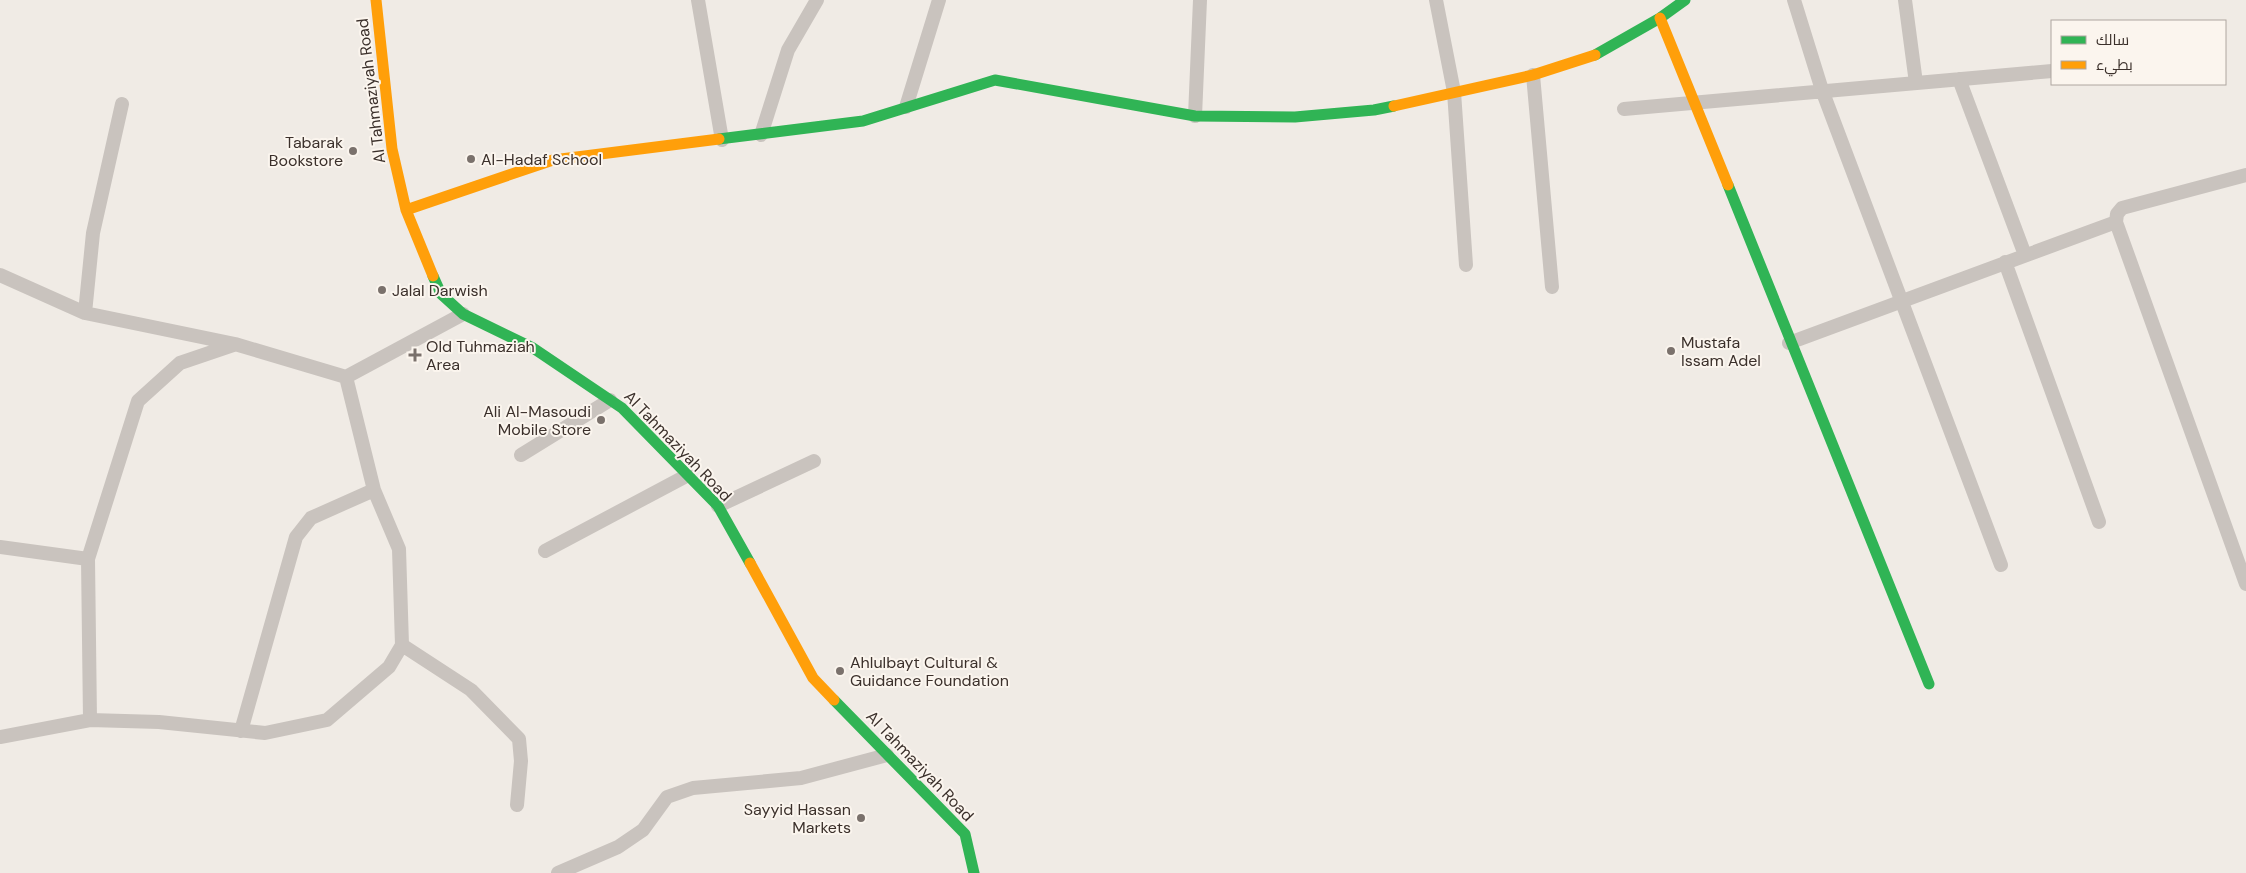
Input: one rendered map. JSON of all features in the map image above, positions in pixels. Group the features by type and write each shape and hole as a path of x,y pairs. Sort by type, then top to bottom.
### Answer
{"street":[{"name":"Al Tahmaziyah Road","path":"376,0 392,149 406,210 441,294 463,314 533,348 622,408 718,506 813,678 965,834 974,873"},
{"path":"698,0 722,140"},
{"path":"761,135 788,50 817,0"},
{"path":"906,108 939,0"},
{"path":"1195,116 1200,0"},
{"path":"1436,0 1454,92 1466,265"},
{"path":"406,210 553,160 863,121 995,80 1195,116 1305,116 1374,110 1533,75 1590,58 1660,18 1685,0"},
{"path":"1794,0 1822,90 1900,302 2001,565"},
{"path":"1905,0 1916,83"},
{"path":"1660,18 1696,102 1789,343 1929,684"},
{"path":"1624,108 2051,70"},
{"path":"1533,75 1552,287"},
{"path":"1959,79 2024,255"},
{"path":"85,313 93,233 122,104"},
{"path":"2246,175 2122,208 2117,214 2116,222 2246,584"},
{"path":"1789,343 2116,222"},
{"path":"2005,262 2098,522"},
{"path":"0,275 85,313 235,344 346,377 463,314"},
{"path":"90,720 88,559 138,401 180,363 235,344"},
{"path":"0,737 90,720 159,722 265,733 326,720 389,667 402,645 399,549 374,490 346,377"},
{"path":"521,455 610,400"},
{"path":"718,506 814,461"},
{"path":"545,551 688,475"},
{"path":"241,731 296,537 311,518 374,490"},
{"path":"0,547 88,559"},
{"path":"402,645 471,690 519,739 521,761 517,805"},
{"path":"558,873 618,847 643,830 667,797 693,788 801,778 887,755"}],"traffic: fast":[{"path":"1595,55 1660,18 1685,0"},
{"path":"719,139 863,121 995,80 1195,116 1295,117 1374,110 1394,106"},
{"path":"1728,185 1929,684"},
{"path":"433,276 441,294 463,314 533,348 622,408 718,506 750,563"},
{"path":"834,700 965,834 974,873"}],"traffic: slow":[{"path":"376,0 392,149 406,210 433,276"},
{"path":"1660,18 1728,185"},
{"path":"1394,106 1533,75 1595,55"},
{"path":"406,210 553,160 719,139"},
{"path":"750,563 813,678 834,700"}],"place":[{"name":"Tabarak Bookstore","path":"353,151"},
{"name":"Al-Hadaf School","path":"471,159"},
{"name":"Jalal Darwish","path":"382,290"},
{"name":"Mustafa Issam Adel","path":"1671,351"},
{"name":"Old Tuhmaziah Area","path":"415,355"},
{"name":"Ali Al-Masoudi Mobile Store","path":"601,420"},
{"name":"Ahlulbayt Cultural & Guidance Foundation","path":"840,671"},
{"name":"Sayyid Hassan Markets","path":"861,818"}]}
